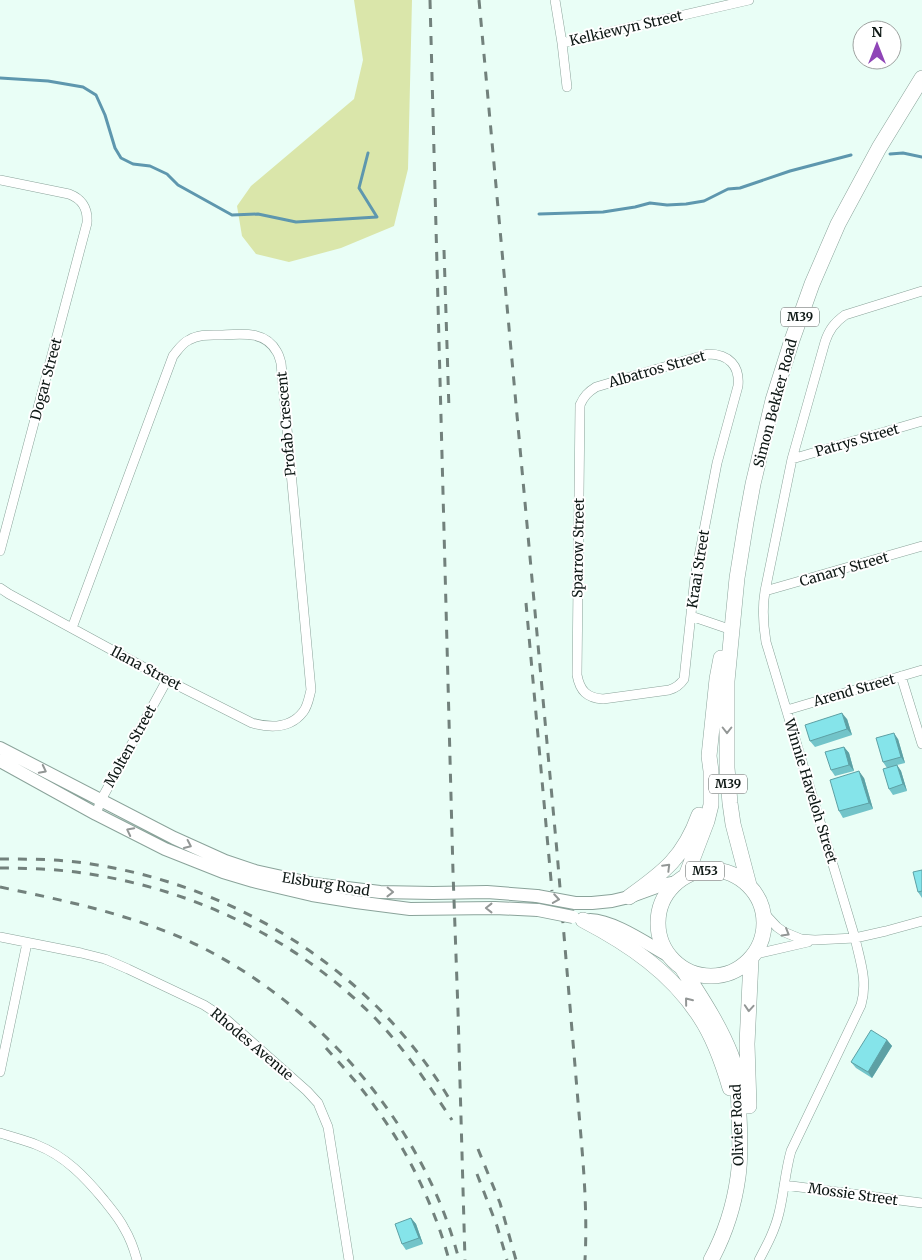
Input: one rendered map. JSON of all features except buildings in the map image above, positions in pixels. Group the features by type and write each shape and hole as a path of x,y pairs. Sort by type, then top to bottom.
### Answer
{"main road":[{"name":"Simon Bekker Road","path":"682,879 707,821 711,805 709,756 717,678 729,630 746,522 773,400 812,284 838,224 879,148 922,78"},
{"name":"Simon Bekker Road","path":"729,630 727,768 733,824 749,885"},
{"name":"Elsburg Road","path":"0,748 190,846 255,871 314,884 380,892 487,892 598,903 629,897 682,879"},
{"path":"629,897 666,869 685,846 699,816 709,756"},
{"name":"Elsburg Road","path":"0,761 96,814 165,849 253,881 312,895 410,909 495,908 538,910 610,925 669,956"},
{"name":"M53","path":"719,870 735,875 749,885 759,898 764,913 765,927 762,941 754,957 736,971 718,977 699,976 682,968 669,956 661,942 658,927 659,911 665,897 682,879 702,871 719,870"},
{"path":"578,918 629,946 648,960 669,978 700,1017 712,1038 728,1080 740,1143"},
{"name":"Olivier Road","path":"722,1260 734,1236 741,1215 747,1184 750,1140 747,1044 754,957"},
{"name":"Olivier Road","path":"682,968 721,1033 732,1057 739,1097 739,1176 724,1232 711,1260"}],"street":[{"path":"555,0 567,87"},
{"name":"Kelkiewyn Street","path":"562,43 749,0"},
{"name":"Dogar Street","path":"0,180 69,194 82,202 88,215 0,551"},
{"name":"Winnie Haveloh Street","path":"759,1260 779,1213 791,1152 861,1005 864,989 855,938 766,642 762,623 765,591 792,459 826,336 836,322 845,315 922,291"},
{"name":"Profab Crescent","path":"72,628 173,356 190,339 202,335 248,334 259,336 277,352 282,373 311,690 304,712 296,719"},
{"name":"Albatros Street","path":"584,397 596,387 708,354 717,354 732,362"},
{"name":"Kraai Street","path":"588,695 603,699 669,690 675,688 684,679 695,576 717,463 738,386 737,370 732,362"},
{"name":"Sparrow Street","path":"584,397 580,405 577,675 578,683 588,695"},
{"name":"Patrys Street","path":"792,459 922,421"},
{"name":"Canary Street","path":"765,591 922,546"},
{"name":"Ilana Street","path":"0,588 167,680 252,723 265,727 275,727 296,719"},
{"path":"691,616 729,630"},
{"name":"Arend Street","path":"787,710 922,670"},
{"path":"901,676 922,744"},
{"name":"Molten Street","path":"96,814 101,800 167,680"},
{"path":"764,913 784,932 801,939 815,940 855,938 922,921"},
{"name":"Rhodes Avenue","path":"0,937 105,959 204,1005 227,1020 307,1091 318,1103 328,1127 349,1260"},
{"path":"754,957 815,940"},
{"path":"0,1072 26,943"},
{"path":"0,1133 37,1145 60,1157 78,1171 93,1186 119,1219 137,1260"},
{"name":"Mossie Street","path":"784,1185 922,1203"}],"green space":[{"path":"354,0 412,0 408,169 394,226 341,248 289,262 256,254 242,236 237,206 251,186 354,99 363,60"}],"waterway":[{"path":"0,78 48,81 83,87 96,95 105,115 115,148 121,158 133,164 150,166 167,174 178,185 232,215 258,214 296,222 377,217 359,188 368,153"},
{"path":"890,154 903,153 922,157"},
{"path":"539,214 603,212 650,203 667,205 704,201 728,189 740,188 790,171 851,155"}],"railway":[{"path":"430,0 465,1260"},
{"path":"479,0 557,852 582,1149 586,1232 585,1260"},
{"path":"444,250 449,410"},
{"path":"526,603 552,891"},
{"path":"0,859 80,862 145,875 198,892 249,915 297,942 342,975 382,1012 419,1054 450,1100"},
{"path":"0,868 76,872 118,879 199,903 274,939 309,962 343,988 374,1017 406,1054 452,1120"},
{"path":"0,887 92,908 160,929 182,938 230,963 275,993 317,1029 356,1069 390,1113 419,1159 442,1209 459,1260"},
{"path":"326,1048 367,1097 402,1147 421,1184 437,1222 449,1260"},
{"path":"478,1149 500,1203 516,1260"},
{"path":"477,1174 497,1226 507,1260"}]}
